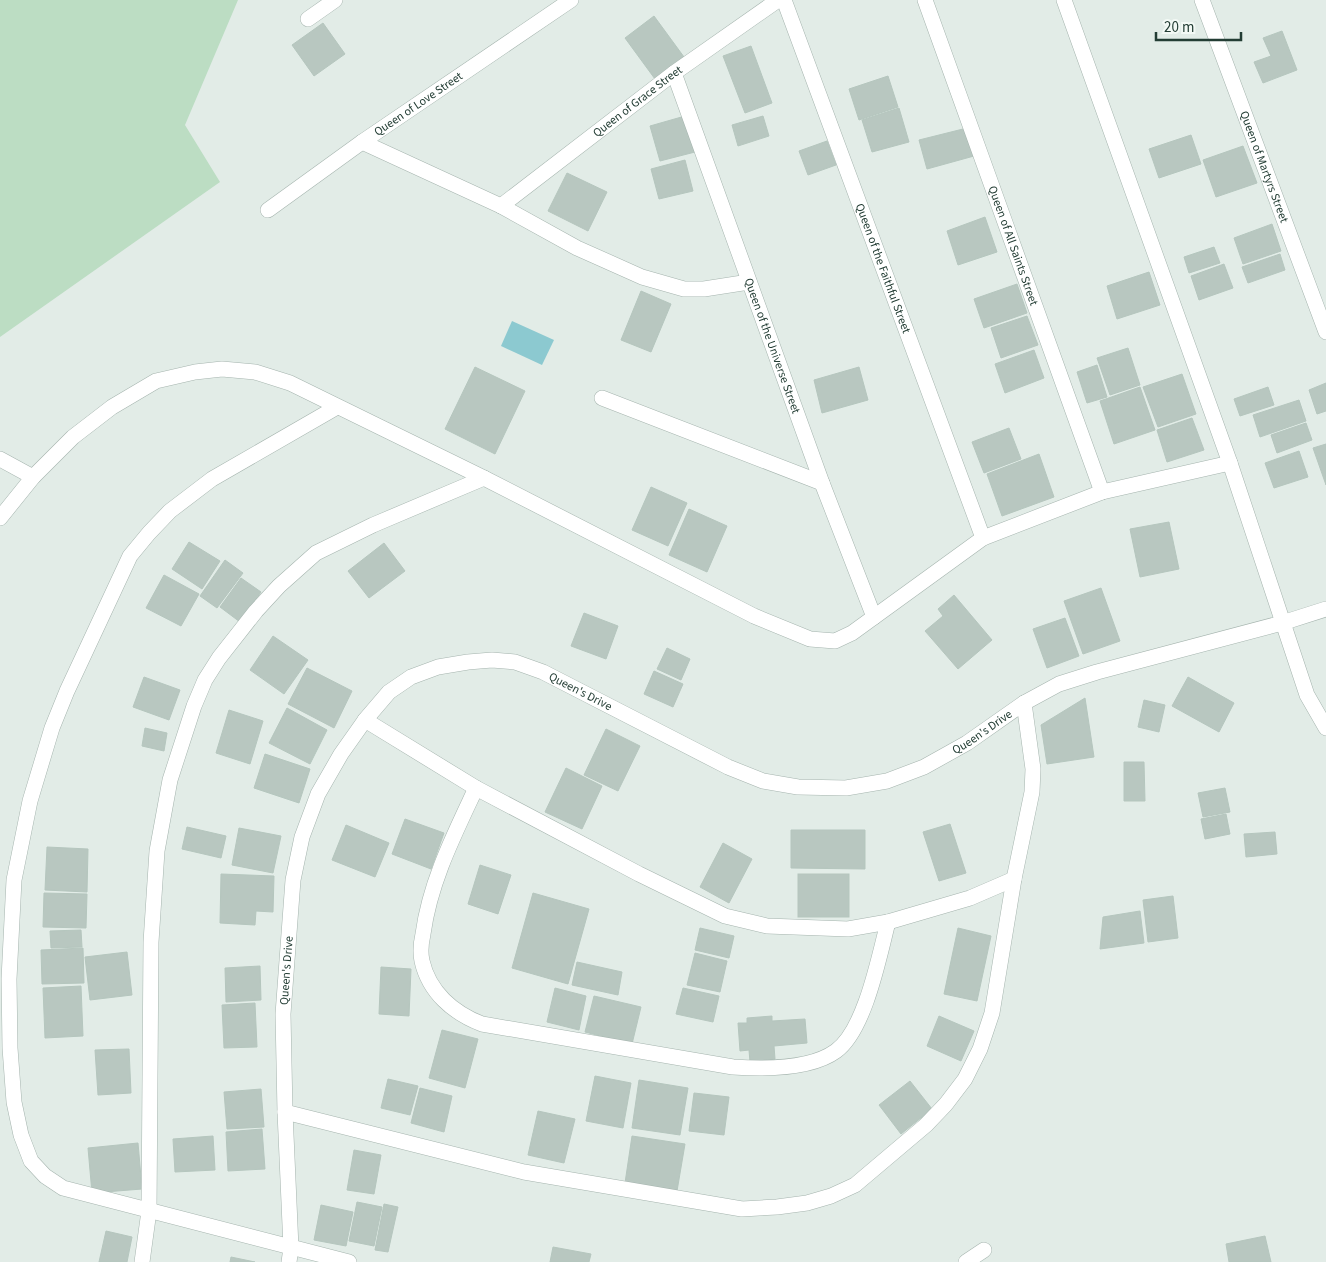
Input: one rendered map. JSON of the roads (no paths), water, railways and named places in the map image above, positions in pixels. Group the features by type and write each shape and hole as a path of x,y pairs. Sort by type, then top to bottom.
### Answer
{"street":[{"path":"308,19 335,0"},
{"name":"Queen of Love Street","path":"268,210 362,142 571,0"},
{"name":"Queen of Grace Street","path":"501,206 674,73 778,0"},
{"name":"Queen of the Faithful Street","path":"784,0 983,538"},
{"name":"Queen of All Saints Street","path":"925,0 1102,492"},
{"path":"1064,0 1230,463 1307,695 1326,728"},
{"name":"Queen of Martyrs Street","path":"1202,0 1326,332"},
{"name":"Queen of the Universe Street","path":"674,73 822,484 874,617"},
{"path":"362,142 501,206 577,248 664,285 684,289 704,289 749,282"},
{"path":"0,518 33,477 73,437 112,407 156,381 195,372 222,369 255,372 290,382 337,407 484,478 754,616 810,639 834,641 852,633 983,538 1102,492 1230,463"},
{"path":"602,398 822,484"},
{"path":"337,407 212,479 170,511 130,556 66,691 52,728 30,801 14,880 9,980 14,1102 21,1135 31,1161 46,1176 63,1188 149,1211 290,1255 349,1262"},
{"path":"0,460 33,477"},
{"path":"142,1262 149,1211 151,942 157,851 170,780 194,706 205,680 219,658 256,611 279,586 316,553 373,525 484,478"},
{"name":"Queen's Drive","path":"290,1255 283,1014 293,880 302,838 318,794 341,754 365,720 389,692 411,677 438,667 468,662 492,660 515,662 543,672 728,766 763,781 798,787 846,788 887,781 924,767 967,743 1024,703 1059,684 1326,609"},
{"path":"285,1112 524,1172 742,1209 777,1208 807,1203 855,1186 926,1125 946,1104 965,1079 980,1050 992,1013 1014,879 1032,792 1032,770 1024,703"},
{"path":"365,720 476,788 639,874 725,916 767,926 848,929 888,922 970,898 1014,879"},
{"path":"476,788 447,851 426,913 421,959 426,975 435,991 450,1007 465,1018 482,1024 733,1067 764,1069 812,1062 827,1057 838,1050 850,1037 866,1000 888,922"},
{"path":"966,1262 984,1250"}],"water":[{"path":"512,321 554,340 542,365 501,346"}]}
